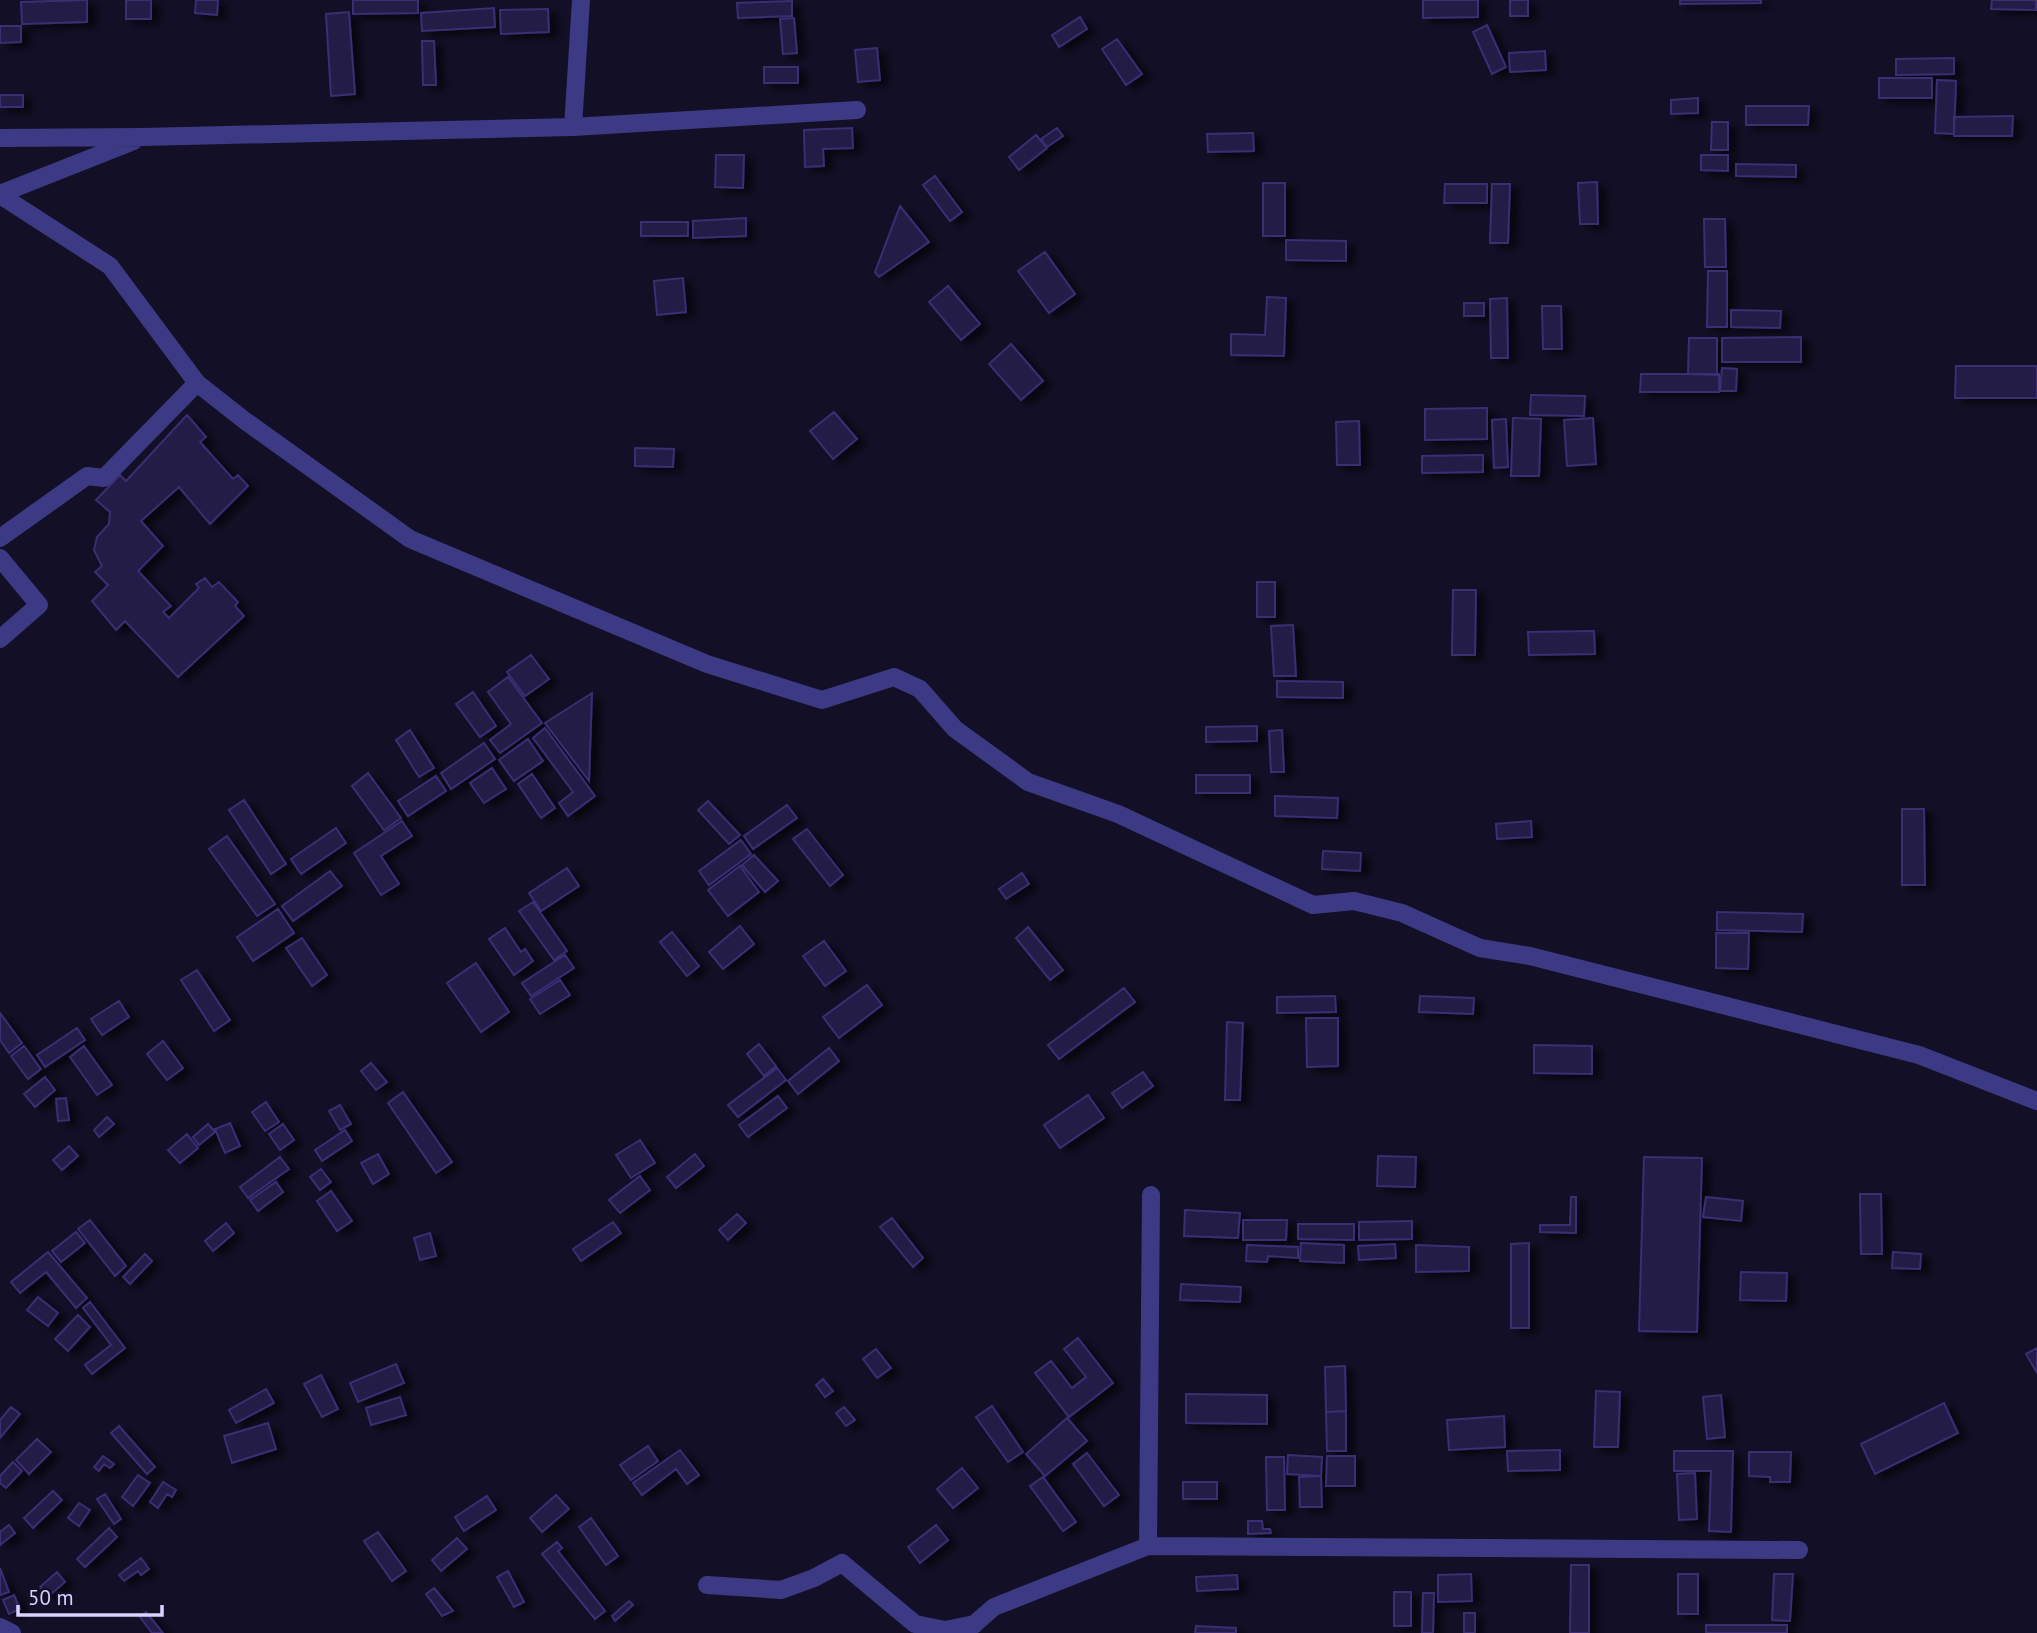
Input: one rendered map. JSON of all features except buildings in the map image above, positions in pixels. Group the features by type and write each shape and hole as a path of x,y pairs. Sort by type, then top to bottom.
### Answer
{"street":[{"path":"573,127 581,0"},
{"path":"0,138 573,127 857,110"},
{"path":"0,194 143,137"},
{"path":"0,194 110,266 197,383 410,539 707,664 822,700 894,677 920,689 955,729 1028,782 1118,814 1313,905 1354,901 1402,913 1480,948 1530,956 1919,1055 2037,1101"},
{"path":"0,538 87,476 104,478 197,383"},
{"path":"0,558 40,605 0,639"},
{"path":"1147,1546 1152,1195"},
{"path":"707,1585 781,1590 814,1578 842,1563 915,1624 945,1630 970,1628 994,1607 1147,1546 1799,1550"},
{"path":"0,1627 12,1633"}]}
